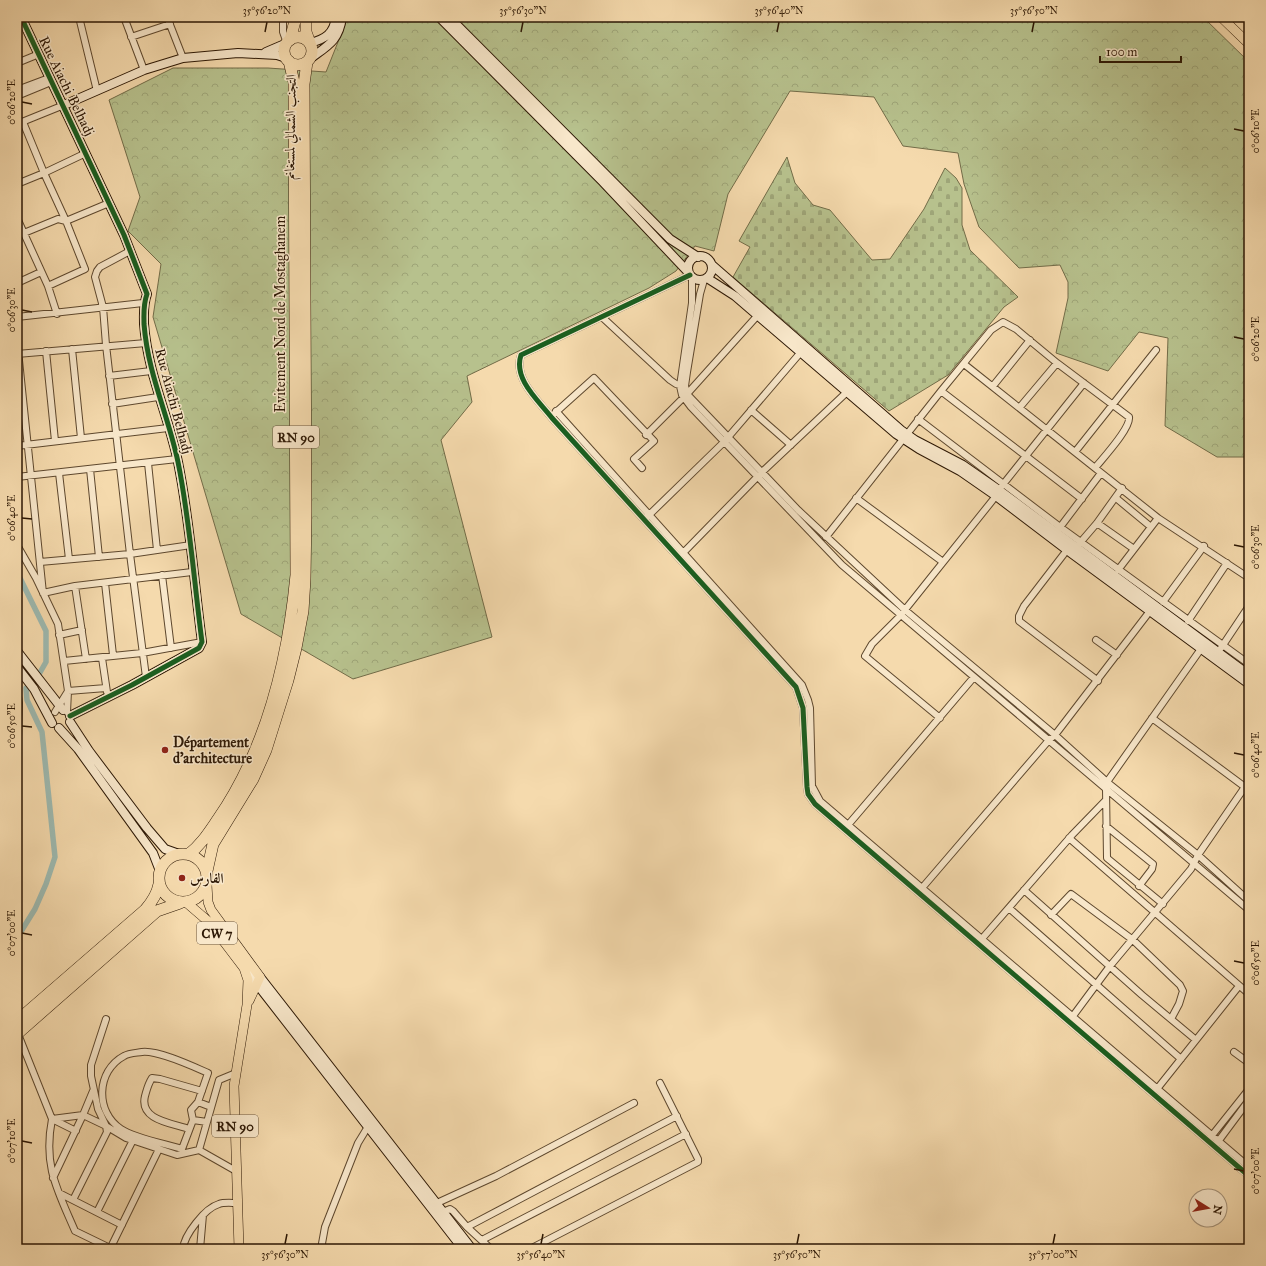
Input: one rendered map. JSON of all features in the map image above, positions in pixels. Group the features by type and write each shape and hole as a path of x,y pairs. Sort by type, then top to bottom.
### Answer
{"highway":[{"path":"296,17 284,51 287,60 300,65 309,60 312,50 306,32 306,17"},
{"path":"288,42 300,37 310,43"},
{"name":"Evitement Nord de Mostaghanem","path":"184,854 202,842 246,772 257,746 279,680 293,614 296,575 294,82 287,60"},
{"name":"التجنب الشمالي لمستغانم","path":"304,193 304,84 309,60"},
{"name":"Evitement Nord de Mostaghanem","path":"206,871 213,844 253,779 266,750 296,648 303,611 306,512 304,193"},
{"path":"17,1021 152,903 157,893 160,871 167,860 184,854 197,858 203,864 206,871 207,885 199,897 157,911 17,1034"},
{"path":"159,884 167,896 183,903"}],"main road":[{"path":"1221,17 1249,44"},
{"path":"207,885 208,902 211,910 259,981"},
{"name":"CW 7","path":"183,903 209,922 244,968"},
{"name":"RN 90","path":"239,1249 234,1086 247,1004 248,980 244,968"},
{"name":"RN 90","path":"247,1004 259,981"}],"street":[{"name":"Rue Aiachi Belhadj","path":"21,17 50,80 64,105 109,203 147,294 143,303 146,343 151,371 177,459 191,545 192,572 202,642"},
{"path":"79,17 97,91"},
{"path":"124,17 144,70"},
{"path":"167,17 183,58"},
{"path":"261,54 277,49 288,42 283,32 284,17"},
{"path":"310,43 324,38 329,34 333,29 336,17"},
{"path":"309,60 333,42 340,30 342,17"},
{"path":"439,17 603,182 690,275 698,280 705,279 726,289 847,392 905,436 963,465 1058,530 1074,549 1203,646 1249,684"},
{"path":"449,17 670,239 698,257 708,259 712,265 905,436"},
{"path":"131,37 170,24"},
{"path":"48,286 85,269 66,221 20,123 144,70 183,58 238,53 261,54 287,60"},
{"path":"17,64 38,54"},
{"path":"17,90 50,80"},
{"path":"17,96 50,80"},
{"path":"17,184 86,153"},
{"path":"24,233 58,219 66,221 109,203"},
{"path":"17,218 48,286 57,314"},
{"path":"130,251 100,267 95,277 103,307 112,404 146,677"},
{"path":"698,257 690,263 692,303 682,386 686,396 842,565 900,616 1249,910"},
{"path":"682,386 700,294 705,279 711,273 712,265"},
{"path":"17,283 41,272"},
{"path":"690,275 521,355 519,369 521,379 552,418 646,518 682,553 802,685 810,708 813,792 820,801 1073,1016 1217,1144 1249,1176"},
{"path":"17,317 57,314 143,303"},
{"path":"646,435 686,396 758,315"},
{"path":"602,317 670,380 682,386"},
{"path":"826,537 918,419 991,330 1003,322 1016,329 1057,363 1129,417 1129,423 1095,468"},
{"path":"992,386 1030,340"},
{"path":"17,342 43,593"},
{"path":"18,354 106,345 146,343"},
{"path":"72,349 82,438"},
{"path":"1075,452 1156,350"},
{"path":"46,351 55,441"},
{"path":"646,518 726,439 801,352"},
{"path":"1020,407 1057,363"},
{"path":"964,364 1158,518 1204,546 1249,578"},
{"path":"109,376 151,371"},
{"path":"552,418 556,411 594,378 646,435 654,441 634,459 642,468"},
{"path":"940,718 865,656 872,644 905,610 1046,428 1084,383"},
{"path":"941,391 1082,499"},
{"path":"682,553 760,475 847,392"},
{"path":"112,404 158,397"},
{"path":"751,410 791,445"},
{"path":"556,411 646,518 796,687 802,700 806,781 810,798 819,808 977,944 1153,1088"},
{"path":"918,419 999,490 1150,611 1203,646 1220,649"},
{"path":"17,446 168,428"},
{"path":"17,477 177,459"},
{"path":"148,463 157,550"},
{"path":"90,469 99,557"},
{"path":"59,473 69,559"},
{"path":"1058,530 1101,473"},
{"path":"760,475 905,610 1108,782 1198,855 1249,900"},
{"path":"1098,681 1020,621 1019,616 1024,606 1097,523 1122,488"},
{"path":"856,498 943,562"},
{"path":"1116,498 1151,527"},
{"path":"1118,570 1158,518"},
{"path":"1097,523 1134,548"},
{"path":"17,544 58,624 68,691 64,713 66,726 56,725"},
{"path":"40,562 130,554 191,545"},
{"path":"1163,602 1204,546"},
{"path":"1074,549 1118,570 1188,621 1220,649 1248,669"},
{"path":"1188,621 1227,563"},
{"path":"43,593 75,586 192,572"},
{"path":"162,575 171,648"},
{"path":"105,583 113,655"},
{"path":"75,586 86,659"},
{"path":"1220,649 1249,606"},
{"path":"922,888 1049,740 1055,736 1150,611"},
{"path":"59,635 82,630"},
{"path":"1096,640 1117,655"},
{"path":"64,661 142,653 202,642"},
{"path":"56,725 52,717 107,698 199,648 202,642"},
{"path":"1163,904 1139,886 1107,858 1106,789 1108,782 1203,646"},
{"path":"17,651 147,828 165,849 184,854"},
{"path":"102,658 107,698"},
{"path":"25,662 17,667 34,689 56,725 78,749 153,853 160,871"},
{"path":"848,825 974,678"},
{"path":"68,691 106,688"},
{"path":"17,689 19,703 17,770"},
{"path":"64,713 68,691"},
{"path":"1073,1016 1110,966 1155,914 1194,864 1198,855 1248,786 1152,718"},
{"path":"977,944 1069,838 1105,801"},
{"path":"1106,826 1152,863 1152,869 1139,886"},
{"path":"1069,838 1249,994"},
{"path":"1024,890 1050,915 1196,1040"},
{"path":"1050,915 1071,894 1133,940 1180,986 1183,992 1179,1004 1171,1019"},
{"path":"1008,908 1097,984 1181,1059"},
{"name":"CW 7","path":"244,968 259,981 440,1213 472,1249"},
{"path":"1153,1088 1181,1059 1239,986"},
{"path":"73,1200 107,1132 93,1091 91,1065 106,1019"},
{"path":"17,1034 52,1119 49,1162 53,1178 75,1231 110,1247 159,1149"},
{"path":"144,1052 166,1056 208,1072 198,1102 191,1110 193,1120 182,1149 122,1130 111,1120 104,1106 101,1091 105,1075 122,1057 144,1052"},
{"path":"1234,1052 1249,1063"},
{"path":"199,1150 219,1080 236,1073"},
{"path":"189,1129 155,1118 148,1114 144,1103 148,1084 152,1078 160,1079 202,1091"},
{"path":"530,1249 698,1162 686,1134 660,1083"},
{"path":"1210,1138 1249,1090"},
{"path":"53,1178 84,1115 93,1091"},
{"path":"1217,1144 1249,1100"},
{"path":"198,1102 211,1107"},
{"path":"438,1203 496,1176 634,1103"},
{"path":"52,1119 84,1115 133,1140 159,1149 180,1155 199,1150 236,1171"},
{"path":"467,1227 677,1116"},
{"path":"52,1119 76,1131"},
{"path":"193,1120 207,1122"},
{"path":"321,1249 325,1227 358,1143 370,1123"},
{"name":"CW 7","path":"370,1123 438,1203 440,1213 463,1249"},
{"path":"482,1240 686,1134"},
{"path":"97,1212 133,1140"},
{"path":"1217,1144 1249,1167"},
{"path":"59,1193 122,1225"},
{"path":"183,1249 191,1227 203,1215 218,1204 237,1203"},
{"path":"440,1213 450,1209 453,1210 467,1227 491,1249"},
{"path":"200,1249 203,1215"}],"green space":[{"path":"348,17 1203,17 1249,62 1249,457 1217,457 1165,426 1168,338 1139,332 1108,371 1056,353 1068,298 1068,282 1060,265 1019,268 979,227 964,184 958,153 903,146 874,97 790,91 728,194 714,251 695,246 676,271 649,288 467,376 472,402 441,440 492,637 353,679 241,614 153,317 161,264 128,231 140,197 109,100 173,68 268,68 326,72"},
{"path":"787,157 795,183 813,205 830,210 872,260 890,259 924,209 945,168 956,178 962,188 962,225 970,250 1018,297 1004,307 948,375 889,411 733,277 750,247 739,241"}],"waterway":[{"path":"17,572 46,631 46,662 38,676"},
{"path":"17,938 35,909 46,884 55,857 42,732 27,700 26,688"}],"cycle path":[{"path":"21,17 124,235 147,294 144,313 146,343 178,462 189,529 202,642 199,648 132,685 70,716"},
{"path":"690,275 521,355 519,364 520,372 528,389 552,418 796,687 803,708 808,794 815,804 1249,1176"}],"place":[{"name":"Département d'architecture","path":"165,750"},
{"name":"الفارس","path":"182,878"}]}
